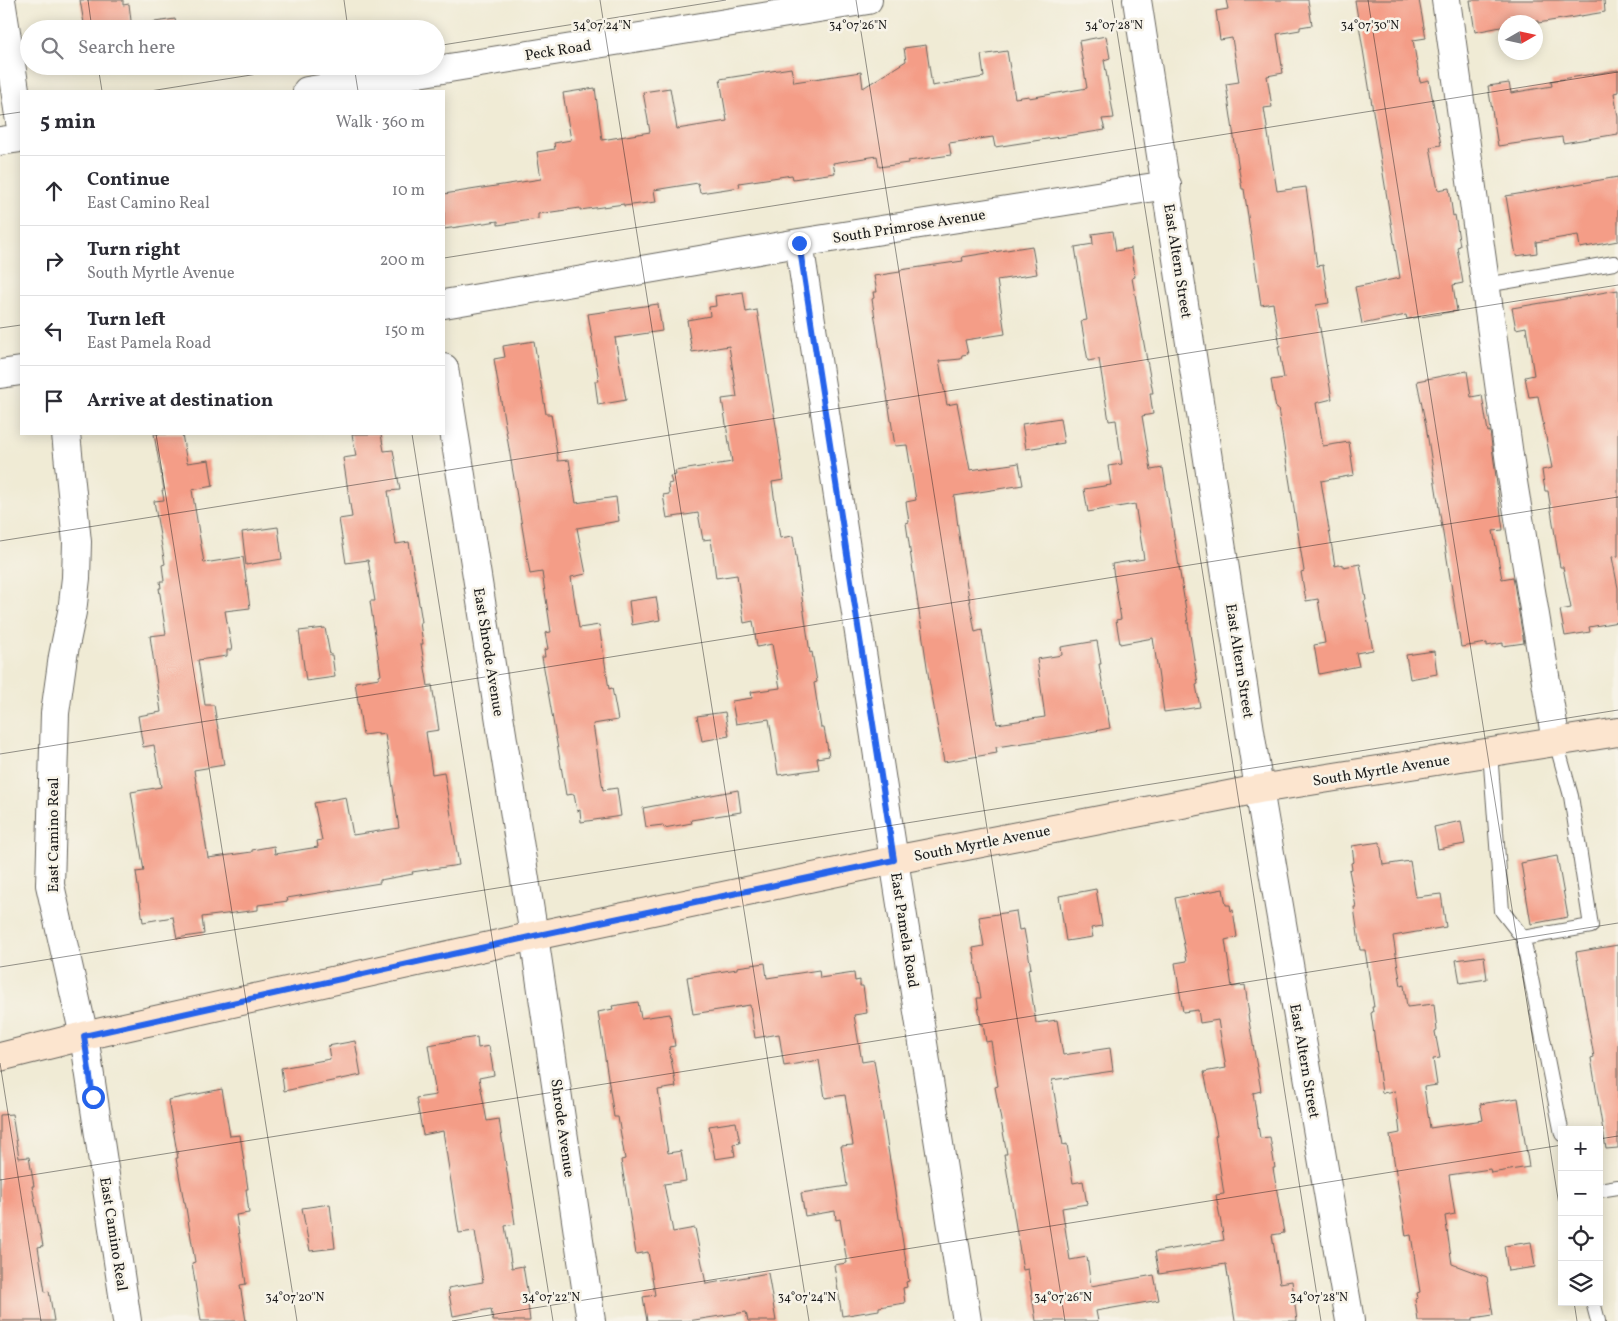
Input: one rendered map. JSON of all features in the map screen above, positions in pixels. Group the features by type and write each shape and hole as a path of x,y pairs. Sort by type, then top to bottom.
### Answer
{"main road":[{"name":"South Myrtle Avenue","path":"0,1057 84,1036 534,936 894,860 1259,789 1618,732"}],"street":[{"path":"1,0 20,122"},
{"name":"Peck Road","path":"445,69 868,0"},
{"name":"East Altern Street","path":"1137,0 1259,789 1350,1321"},
{"path":"1446,0 1511,470 1556,742"},
{"name":"Peck Road","path":"313,90 406,75"},
{"path":"0,141 20,138"},
{"name":"South Primrose Avenue","path":"445,304 799,243 1167,185"},
{"name":"East Pamela Road","path":"799,243 967,1321"},
{"path":"0,374 20,371"},
{"name":"East Shrode Avenue","path":"445,374 534,936"},
{"name":"East Camino Real","path":"66,435 77,542 76,578 72,612 62,656 55,713 50,885 84,1036 127,1321"},
{"name":"Shrode Avenue","path":"534,936 591,1321"}],"lane":[{"path":"1486,285 1614,263"},
{"path":"1523,938 1591,926 1571,796 1556,742"},
{"path":"1490,752 1502,911 1523,938 1560,1126"},
{"path":"1603,1189 1618,1187"},
{"path":"1594,1306 1598,1321"}],"building":[{"path":"80,0 123,0 123,5 129,4 131,20 83,20"},
{"path":"1226,0 1308,0 1312,25 1300,27 1300,30 1277,34 1283,73 1267,76 1272,107 1264,108 1277,191 1306,187 1317,266 1323,265 1329,303 1316,305 1332,399 1316,403 1323,446 1349,442 1354,475 1321,481 1335,566 1343,564 1343,567 1360,564 1366,600 1364,601 1373,650 1356,653 1359,666 1319,674 1314,645 1325,643 1318,599 1306,601 1301,572 1304,571 1278,409 1276,409 1271,380 1284,378 1278,346 1280,346 1273,303 1261,305 1226,84 1239,82 1232,38 1220,40 1216,11 1228,9"},
{"path":"1355,0 1419,0 1426,38 1413,40 1420,82 1429,80 1441,145 1430,147 1438,190 1449,188 1460,246 1457,247 1463,283 1453,285 1457,311 1407,319 1406,315 1362,324 1355,287 1400,278"},
{"path":"1470,0 1604,0 1605,12 1543,22 1543,15 1498,15 1498,28 1475,32"},
{"path":"1106,36 1110,58 1104,60 1114,118 1102,119 1105,130 995,147 993,137 949,143 951,155 908,161 908,163 879,167 877,156 833,163 835,173 793,179 792,175 739,183 740,187 700,193 698,183 654,190 656,202 580,210 580,208 538,214 538,219 498,225 498,221 445,229 445,194 541,179 537,152 555,149 554,143 571,140 563,93 595,88 602,140 650,132 643,92 670,88 677,129 727,121 720,79 791,68 794,82 861,72 863,88 906,61 904,48 926,45 932,86 984,77 981,55 1007,51 1015,98 1029,96 1029,98 1087,88 1079,41"},
{"path":"1618,70 1618,92 1614,93 1618,117 1618,134 1563,143 1562,137 1498,146 1488,86 1509,83 1511,93 1552,86 1551,81"},
{"path":"1618,177 1618,241 1580,248 1578,235 1536,242 1537,253 1516,256 1506,196"},
{"path":"1113,231 1116,251 1131,248 1135,277 1132,278 1153,393 1150,393 1153,414 1142,416 1151,470 1163,468 1198,684 1196,685 1200,707 1164,712 1153,638 1120,644 1116,620 1121,619 1112,564 1144,559 1135,504 1088,512 1084,489 1111,485 1108,466 1122,464 1116,420 1109,421 1099,359 1088,361 1081,321 1087,320 1075,247 1093,244 1092,234"},
{"path":"1032,246 1037,274 997,280 1005,334 965,340 968,354 962,355 961,359 939,361 947,405 957,403 970,470 1019,463 1023,485 954,496 962,557 975,632 982,630 997,724 1045,717 1037,659 1062,655 1061,647 1097,641 1110,728 996,747 997,753 944,762 929,680 906,523 909,522 906,502 916,500 907,445 895,446 872,299 874,298 873,292 877,292 874,276 900,272 900,270 963,261 962,257"},
{"path":"1618,290 1618,556 1612,557 1618,588 1618,622 1589,627 1590,632 1565,636 1560,610 1571,608 1563,567 1560,567 1548,491 1545,491 1542,470 1552,468 1538,396 1529,397 1525,377 1534,375 1526,327 1516,329 1512,308"},
{"path":"743,292 746,312 757,310 784,480 772,482 780,538 793,536 810,653 812,652 817,682 814,683 821,728 824,728 829,756 817,758 819,769 778,775 769,719 736,724 732,701 752,698 751,692 780,688 772,644 757,647 753,621 744,623 737,575 716,578 711,539 703,540 698,513 667,518 663,495 669,494 668,484 672,483 670,476 676,475 675,471 732,462 722,399 737,397 729,346 692,352 687,320 710,316 709,307 716,306 715,296"},
{"path":"658,304 662,331 615,338 626,400 598,405 595,381 599,381 588,314"},
{"path":"534,341 546,414 551,414 558,461 569,460 576,503 616,497 619,521 577,528 586,574 571,577 579,628 599,625 609,689 612,688 618,720 593,724 603,790 617,788 621,816 581,822 580,810 577,811 574,794 566,795 542,657 545,657 544,650 548,649 545,633 551,632 542,572 530,574 494,359 505,357 503,346"},
{"path":"1467,371 1471,397 1482,395 1488,432 1490,431 1503,530 1493,531 1502,579 1513,577 1524,643 1503,646 1503,643 1487,646 1487,643 1461,647 1426,426 1417,381"},
{"path":"1060,418 1064,443 1026,449 1022,424"},
{"path":"154,435 182,435 187,463 209,460 213,486 192,490 204,563 243,557 250,608 225,611 232,650 227,650 227,656 198,660 205,705 214,705 224,765 194,770 208,858 252,852 252,850 274,846 275,854 318,847 317,841 322,840 314,803 346,797 353,835 399,828 385,734 363,735 355,682 379,678 381,675 370,601 375,601 368,560 346,563 339,519 352,517 343,458 356,456 352,435 381,435 384,451 393,450 400,490 388,491 396,544 409,542 422,622 420,622 423,644 421,644 428,686 432,685 439,730 426,732 432,774 444,772 459,865 412,872 413,874 380,880 380,883 287,898 288,901 258,905 258,910 202,917 204,934 177,938 173,917 143,922 136,872 144,871 131,792 161,787 154,745 143,747 138,716 161,712 150,636 166,634 159,588 161,588 160,581 164,581 162,565 165,564 154,501 164,500 162,490 164,490"},
{"path":"278,527 282,559 246,565 242,532"},
{"path":"656,597 660,620 632,625 629,601"},
{"path":"325,628 335,677 306,681 299,631"},
{"path":"1434,651 1437,674 1410,679 1406,655"},
{"path":"725,712 729,736 702,741 697,716"},
{"path":"738,790 741,812 691,820 692,823 664,828 663,825 646,827 643,808"},
{"path":"1461,821 1465,844 1438,849 1434,827"},
{"path":"1380,842 1383,865 1410,861 1416,897 1441,894 1446,927 1393,936 1401,986 1404,985 1407,1007 1434,1004 1437,1031 1435,1032 1440,1058 1433,1059 1437,1085 1424,1087 1430,1128 1483,1120 1480,1104 1518,1098 1529,1167 1491,1173 1490,1169 1449,1175 1455,1214 1445,1216 1452,1264 1487,1277 1493,1315 1473,1318 1473,1321 1418,1321 1415,1299 1418,1298 1417,1293 1420,1292 1411,1235 1406,1236 1390,1135 1400,1133 1395,1091 1382,1093 1371,1013 1373,1012 1372,1007 1374,1007 1365,950 1360,950 1354,907 1356,907 1349,870 1352,869 1351,863 1354,862 1352,846"},
{"path":"1557,856 1568,917 1531,924 1521,863"},
{"path":"1096,889 1102,926 1091,928 1093,937 1066,941 1059,896"},
{"path":"1223,889 1226,905 1230,905 1231,911 1233,910 1237,937 1225,940 1232,987 1245,985 1248,1015 1261,1091 1253,1093 1260,1138 1270,1137 1275,1168 1273,1168 1284,1233 1272,1235 1280,1283 1292,1281 1297,1321 1235,1321 1226,1264 1159,1274 1155,1252 1224,1240 1216,1195 1224,1194 1215,1136 1217,1135 1204,1072 1226,1068 1218,1020 1200,1023 1198,1010 1183,1012 1175,963 1187,961 1175,898"},
{"path":"1016,911 1019,930 1024,929 1031,968 1028,969 1036,1023 1057,1020 1063,1055 1110,1048 1113,1071 1052,1080 1063,1145 1067,1144 1073,1183 1083,1181 1087,1204 1062,1208 1070,1260 1087,1257 1091,1286 1154,1275 1159,1300 1096,1311 1098,1321 1036,1321 1028,1269 1023,1270 1004,1154 1007,1154 995,1087 998,1086 991,1041 986,1042 983,1024 981,1025 977,998 981,998 973,948 984,946 979,917"},
{"path":"1618,945 1618,1148 1606,1149 1591,1058 1594,1057 1576,952"},
{"path":"1484,956 1487,979 1460,983 1456,960"},
{"path":"765,963 767,978 819,970 820,978 854,973 855,981 860,980 860,986 863,986 867,1013 854,1015 862,1062 874,1060 909,1281 906,1282 907,1287 903,1288 905,1303 879,1307 879,1310 842,1316 834,1265 847,1263 840,1219 836,1220 835,1211 805,1216 801,1193 847,1186 841,1146 853,1145 845,1095 825,1098 819,1060 784,1066 779,1034 755,1038 750,1005 693,1014 687,977"},
{"path":"638,1002 641,1018 670,1014 675,1046 669,1047 676,1087 658,1090 668,1153 681,1151 686,1181 664,1184 673,1232 695,1228 706,1284 768,1273 776,1321 748,1321 746,1312 688,1321 647,1321 643,1297 655,1295 648,1252 636,1254 621,1160 625,1159 618,1117 614,1117 598,1012 613,1009 612,1006"},
{"path":"477,1037 478,1048 489,1046 494,1075 479,1078 487,1121 499,1119 515,1224 505,1226 512,1268 523,1266 530,1321 493,1321 491,1309 453,1316 448,1288 483,1282 475,1231 459,1233 443,1131 423,1135 416,1098 436,1095 428,1045"},
{"path":"355,1041 361,1075 284,1091 281,1068 330,1059 328,1046"},
{"path":"222,1089 230,1136 240,1135 248,1189 246,1189 249,1213 236,1215 246,1284 240,1285 246,1321 201,1321 192,1263 195,1262 176,1158 178,1158 168,1100"},
{"path":"12,1114 19,1158 29,1157 34,1186 32,1186 43,1246 38,1247 45,1292 49,1291 54,1321 0,1321 0,1115"},
{"path":"736,1122 740,1143 733,1144 735,1156 715,1159 709,1126"},
{"path":"330,1204 335,1248 310,1251 302,1208"},
{"path":"1531,1242 1535,1267 1508,1271 1504,1246"}],"route":[{"path":"93,1097 84,1036 534,936 894,860 799,243"}]}
